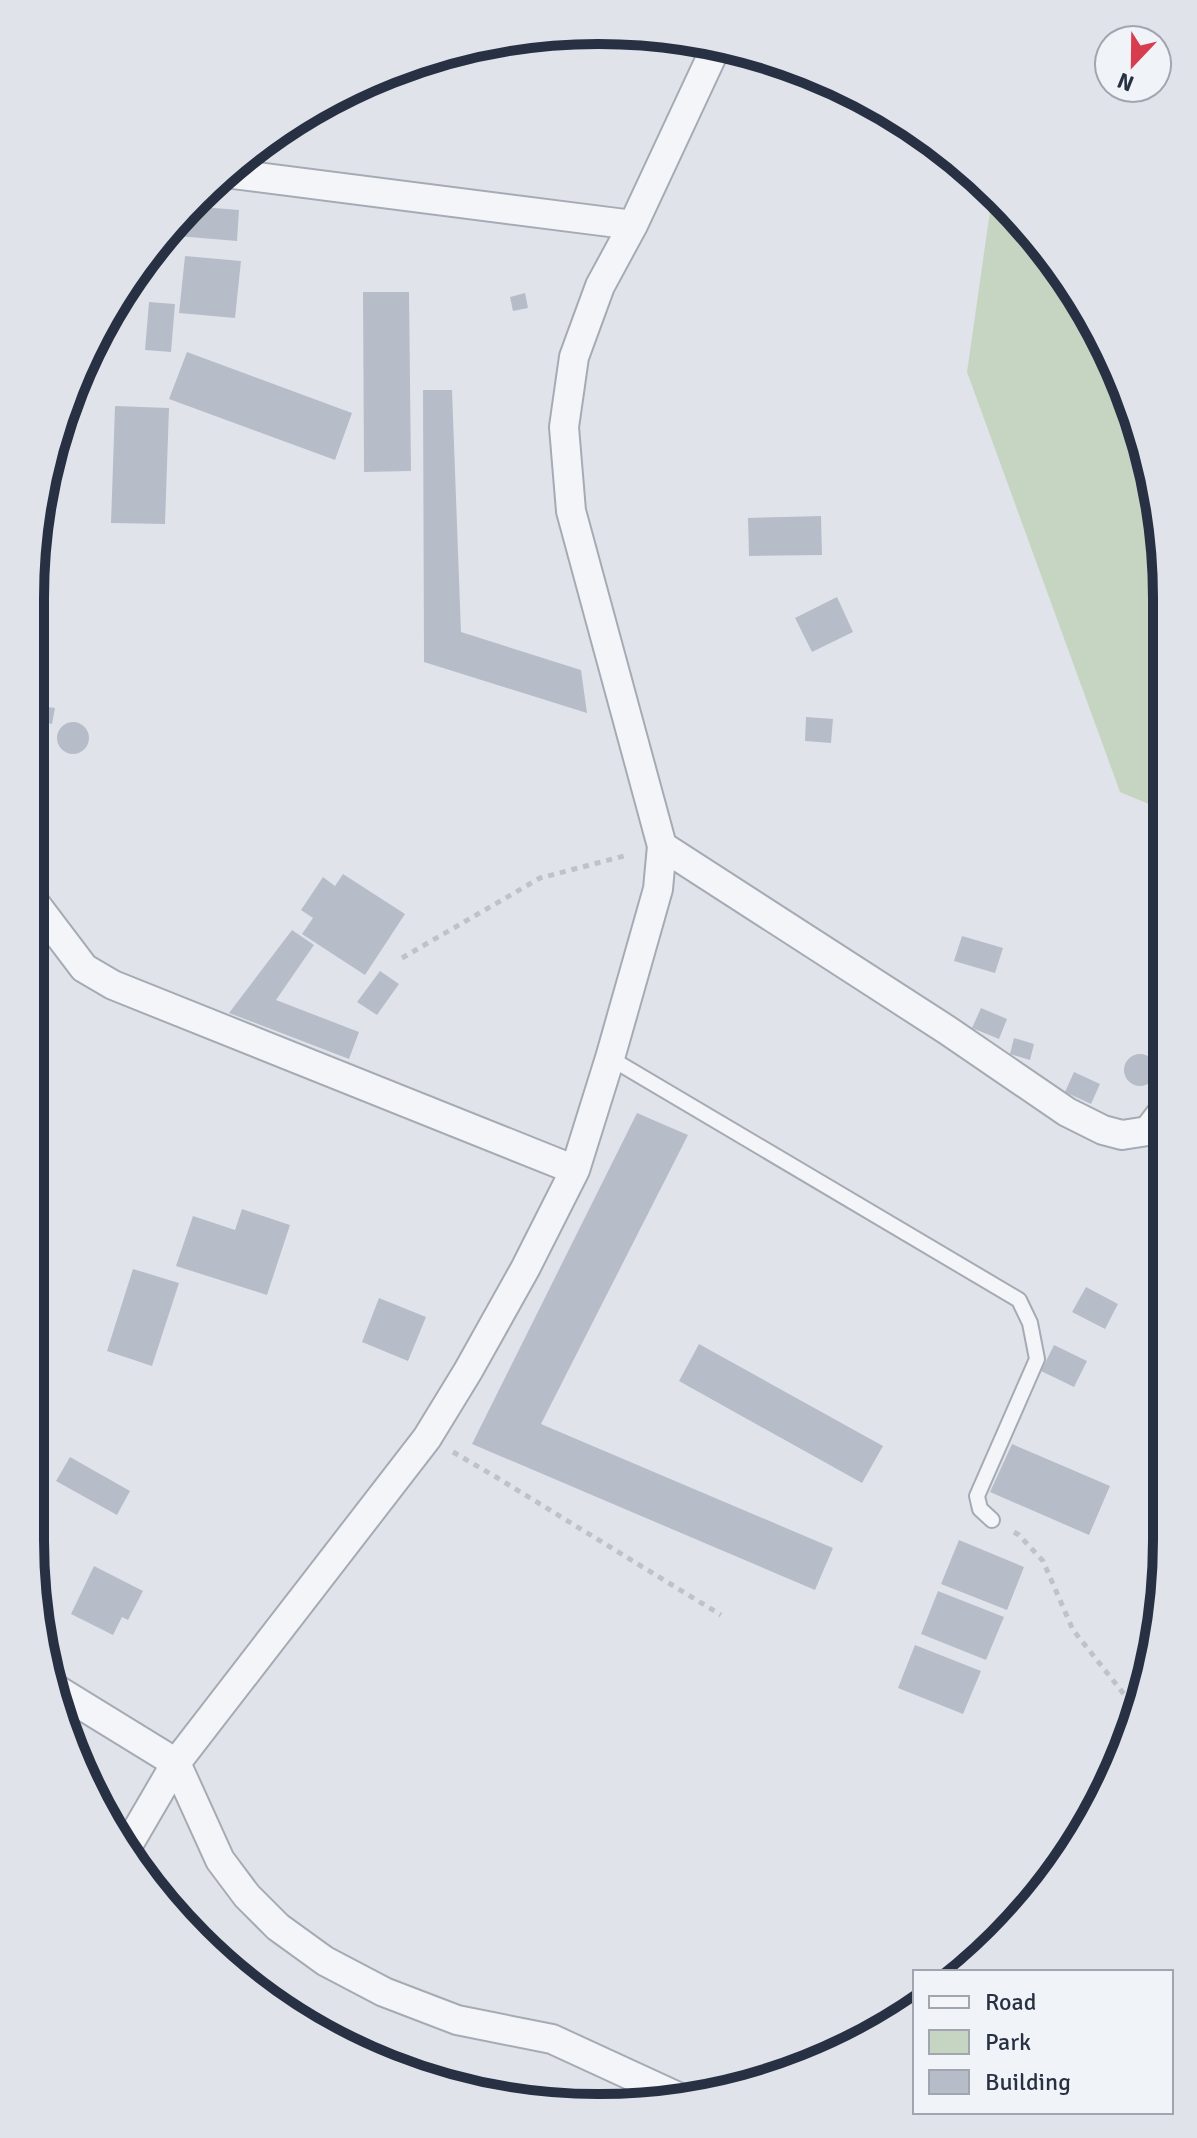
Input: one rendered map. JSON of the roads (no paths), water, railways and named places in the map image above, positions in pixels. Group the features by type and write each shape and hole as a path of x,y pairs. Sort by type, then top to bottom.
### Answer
{"street":[{"path":"132,1839 176,1763 427,1438 518,1282 575,1170 658,889 662,846 571,511 564,427 574,357 600,286 633,225 712,56"},
{"path":"241,175 633,225"},
{"path":"662,846 947,1030 1067,1112 1103,1130 1122,1135 1148,1131 1153,1124"},
{"path":"44,915 84,968 113,985 575,1170"},
{"path":"67,1696 176,1763 220,1860 247,1896 278,1927 325,1961 384,1992 457,2020 552,2039 663,2090"}],"lane":[{"path":"610,1058 1019,1300 1030,1323 1037,1359 977,1496 980,1509 992,1520"}]}
